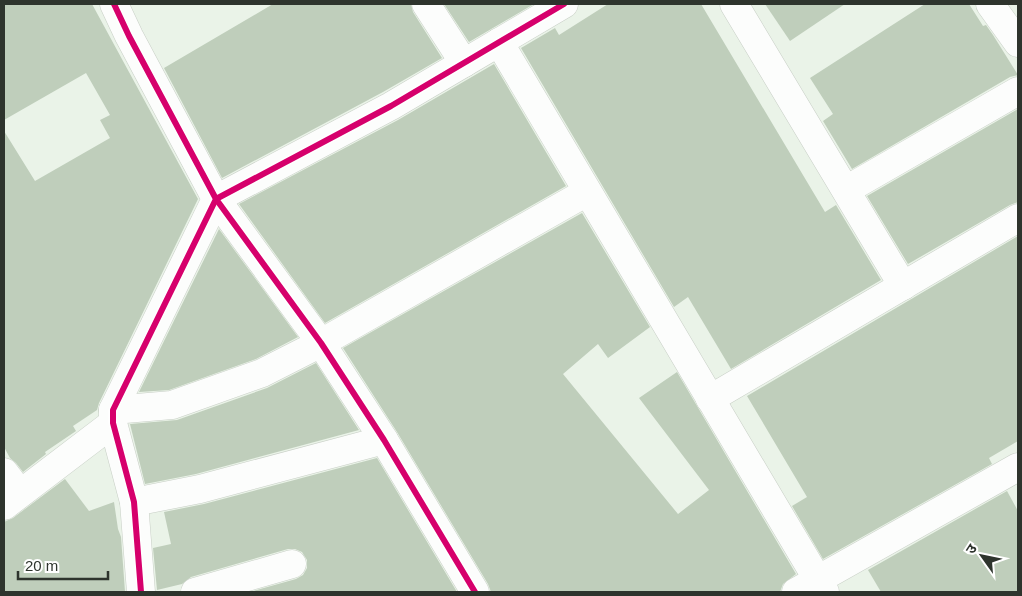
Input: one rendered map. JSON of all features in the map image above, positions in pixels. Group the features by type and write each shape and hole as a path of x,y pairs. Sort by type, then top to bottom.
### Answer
{"street":[{"path":"114,4 216,199 322,344 384,440 475,592"},
{"path":"426,4 464,63"},
{"path":"141,592 134,502 113,416 216,199 391,106 564,4"},
{"path":"734,4 903,286"},
{"path":"990,4 1018,43"},
{"path":"499,42 710,399 813,588 1018,467"},
{"path":"846,190 1018,91"},
{"path":"9,490 113,416 172,405 262,373 322,344 587,192"},
{"path":"710,399 1018,218"},
{"path":"134,502 200,488 384,440"},
{"path":"195,592 292,564"}],"building":[{"path":"4,4 92,4 198,199 97,410 73,426 76,431 45,452 46,454 23,472 10,458 4,447 4,131 35,181 110,138 100,120 110,115 86,73 4,120"},
{"path":"273,4 411,4 413,12 442,58 383,92 222,178 164,68"},
{"path":"444,4 534,4 469,42"},
{"path":"608,4 701,4 825,212 836,205 881,280 731,369 688,297 674,307 521,48 555,28 559,35"},
{"path":"765,4 845,4 790,41"},
{"path":"925,4 969,4 983,26 986,25 993,35 1018,75 1010,77 852,169 823,121 833,114 810,78"},
{"path":"494,64 566,186 325,323 239,204 398,120"},
{"path":"1018,109 1018,202 908,264 867,196"},
{"path":"582,213 650,327 608,358 598,344 563,374 678,514 709,490 639,398 677,372 796,574 783,584 780,592 491,592 397,432 343,348"},
{"path":"219,229 298,337 256,359 169,390 139,392"},
{"path":"1018,236 1018,441 989,458 992,464 823,559 792,506 807,497 747,396"},
{"path":"316,363 359,430 196,474 145,484 130,424 177,420 267,388"},
{"path":"377,458 457,592 250,592 296,579 303,575 307,568 307,560 302,552 295,549 288,549 191,577 182,584 157,590 153,548 171,544 164,512 204,504"},
{"path":"65,479 89,511 114,502 121,537 125,592 4,592 4,522 13,518"},
{"path":"1007,491 1018,511 1018,592 881,592 868,570"}],"cycle path":[{"path":"114,4 129,36 216,199 113,410 113,423 134,502 141,592"},
{"path":"475,592 384,440 321,343 216,199 391,106 564,4"}]}
